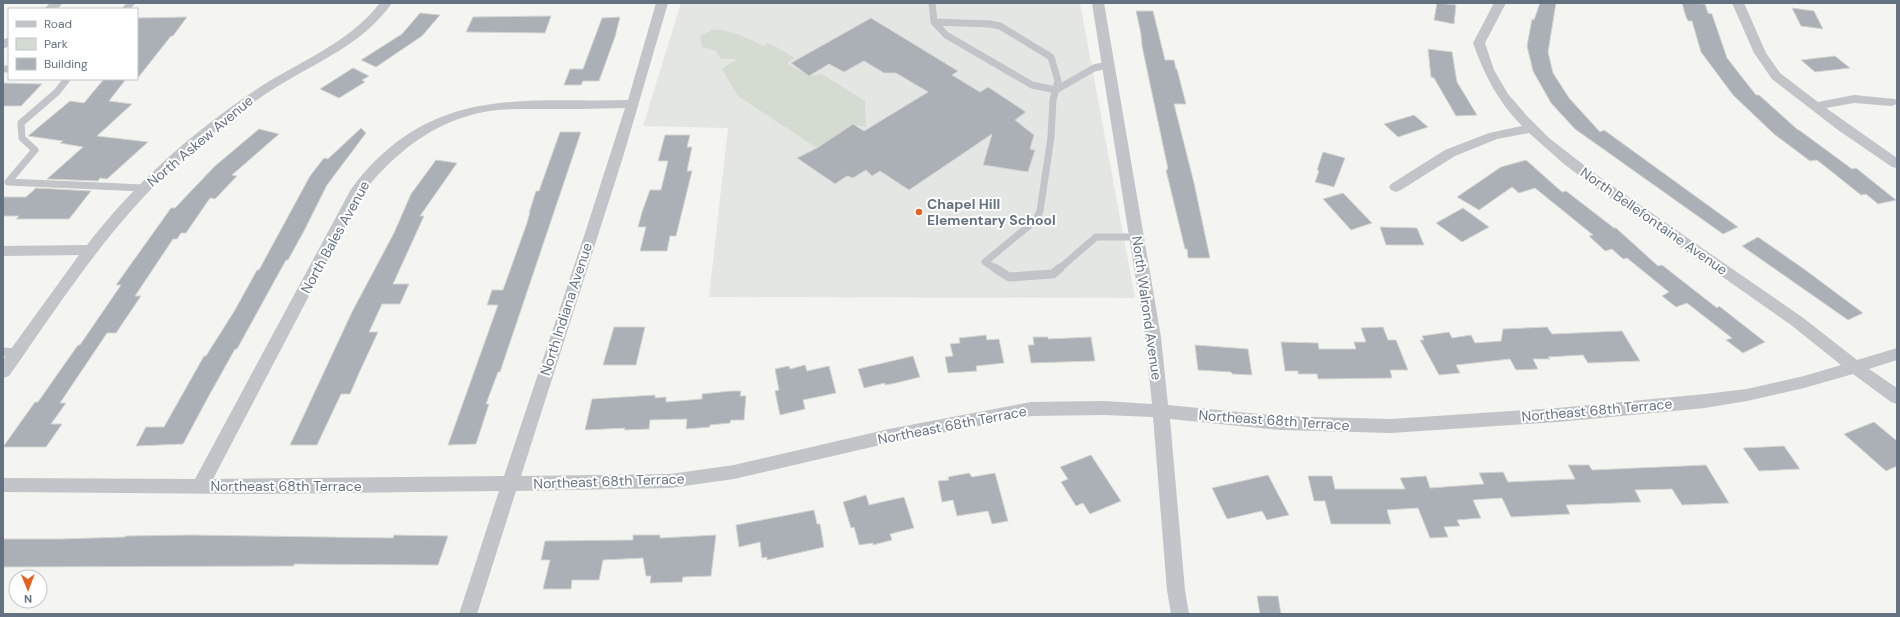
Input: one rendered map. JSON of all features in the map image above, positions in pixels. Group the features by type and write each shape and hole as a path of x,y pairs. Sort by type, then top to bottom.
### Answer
{"street":[{"name":"North Askew Avenue","path":"3,372 90,250 143,188 175,158 217,124 259,93 332,50 356,33 378,14 386,3"},
{"name":"North Indiana Avenue","path":"468,614 633,104 662,3"},
{"name":"North Walrond Avenue","path":"1098,3 1153,337 1161,411 1176,590 1180,614"},
{"name":"North Bellefontaine Avenue","path":"1500,3 1479,42 1483,58 1510,104 1531,128 1568,160 1675,237 1792,317 1854,366 1897,397"},
{"path":"1738,3 1760,53 1776,76 1843,127 1897,164"},
{"path":"1816,106 1854,99 1891,102"},
{"name":"North Bales Avenue","path":"200,487 358,191 381,162 396,149 430,126 470,111 511,105 633,104"},
{"path":"1396,186 1450,153 1494,136 1531,128"},
{"path":"3,251 90,250"},
{"name":"Northeast 68th Terrace","path":"3,485 200,487 670,481 734,472 889,436 1031,409 1104,408 1161,411 1280,423 1391,426 1558,415 1705,401 1747,395 1804,382 1897,354"}],"lane":[{"path":"932,3 934,22 946,35 1032,85 1056,90 1094,68 1108,65"},
{"path":"934,22 990,24 1000,26 1051,57 1058,81 1053,100 1051,137 1040,211 1036,220 985,262 1009,276 1053,274 1096,237 1137,237"},
{"path":"66,80 57,92 21,123 22,138 35,150 8,182 143,188"},
{"path":"3,352 17,353"}],"shaded area":[{"name":"Chapel Hill Elementary School","path":"681,3 1080,3 1135,298 709,297 728,128 643,126"}],"green space":[{"path":"714,29 739,35 763,46 769,43 795,58 787,63 809,76 822,74 865,101 866,127 853,124 817,148 738,96 722,69 737,59 721,59 716,51 702,47 700,36"}],"building":[{"path":"1437,3 1456,5 1454,24 1434,20"},
{"path":"1540,3 1556,3 1548,52 1553,73 1569,98 1600,132 1604,130 1738,227 1723,234 1575,129 1551,103 1533,71 1527,46 1532,19 1534,20"},
{"path":"1682,3 1705,4 1708,13 1712,14 1727,58 1756,95 1759,95 1798,130 1852,169 1856,168 1896,200 1878,204 1866,194 1861,195 1817,160 1810,161 1774,134 1733,95 1701,52 1692,21 1688,21"},
{"path":"1792,8 1814,11 1823,29 1801,26"},
{"path":"1136,11 1153,11 1165,60 1174,60 1177,69 1186,104 1174,104 1194,183 1210,258 1188,258 1187,249 1185,249 1166,170 1168,169"},
{"path":"420,13 440,15 422,36 376,67 361,60 402,34"},
{"path":"551,16 545,33 466,32 473,17"},
{"path":"187,17 138,78 138,18"},
{"path":"620,17 615,37 599,81 583,81 581,85 564,85 570,69 583,69 602,18"},
{"path":"871,18 958,71 952,75 980,92 988,87 1026,112 1015,120 1034,135 1030,149 1035,150 1028,172 983,165 992,134 909,190 880,171 872,176 866,170 853,178 847,176 835,184 797,158 817,148 853,124 864,131 928,92 896,73 884,73 864,61 844,72 829,64 809,76 791,63"},
{"path":"1428,49 1452,52 1457,82 1477,115 1456,116 1434,78 1431,77"},
{"path":"1835,56 1850,68 1815,72 1801,60"},
{"path":"353,68 369,76 362,80 365,82 339,98 320,89"},
{"path":"103,80 125,80 109,101 132,104 97,136 148,142 107,179 100,178 98,181 47,179 83,147 60,143 63,141 28,136 70,101 84,103"},
{"path":"3,83 42,84 21,106 3,106"},
{"path":"1414,115 1428,127 1398,137 1384,124"},
{"path":"361,128 366,133 327,185 288,260 286,260 237,349 235,349 183,444 136,446 146,427 164,427 204,356 206,356 235,310 257,270 259,270 310,176 324,158 328,159"},
{"path":"259,129 279,134 232,175 237,176 215,199 210,198 186,233 181,233 177,239 173,239 135,296 141,296 116,333 107,333 60,403 66,403 51,424 62,424 46,447 3,447 35,402 38,402 78,345 80,345 121,285 116,285 171,208 175,208 215,166"},
{"path":"560,132 581,132 500,372 498,372 486,404 489,404 476,444 448,445 498,305 487,305 492,290 503,290 527,223 536,191 539,191"},
{"path":"665,135 690,135 687,147 692,147 687,171 692,171 676,236 670,236 667,251 640,251 646,227 638,227 642,212 650,190 661,190 668,161 658,161"},
{"path":"1323,152 1345,158 1334,187 1315,182"},
{"path":"436,160 457,163 420,216 424,216 393,284 409,284 400,304 382,304 369,332 378,332 350,394 341,394 317,445 290,445 352,312 394,233 411,194"},
{"path":"1526,160 1562,192 1566,191 1616,228 1658,266 1662,265 1717,308 1719,306 1765,342 1743,353 1726,340 1732,338 1687,303 1676,307 1662,296 1669,292 1627,258 1623,259 1612,249 1605,251 1589,236 1593,235 1535,188 1519,193 1512,187 1479,210 1457,197 1501,167"},
{"path":"36,188 91,191 69,219 16,219 19,216 3,216 3,197 26,197"},
{"path":"1343,193 1372,223 1351,230 1323,199"},
{"path":"1463,208 1489,227 1462,242 1436,223"},
{"path":"1380,227 1417,228 1424,245 1386,245"},
{"path":"1758,237 1863,313 1848,320 1742,246"},
{"path":"614,327 645,327 636,365 603,365"},
{"path":"1383,327 1388,340 1396,340 1408,370 1390,370 1392,378 1318,379 1317,374 1298,374 1298,371 1285,371 1281,342 1318,343 1319,349 1356,349 1354,342 1366,342 1361,328"},
{"path":"1547,327 1552,334 1622,331 1640,361 1588,363 1583,355 1548,357 1550,359 1533,359 1538,369 1516,370 1510,359 1456,365 1460,373 1439,375 1420,340 1424,340 1422,336 1449,332 1452,338 1471,335 1475,343 1501,341 1503,329"},
{"path":"986,335 987,340 999,339 1004,363 976,366 977,371 948,373 945,357 953,356 950,344 960,343 959,338"},
{"path":"1033,337 1048,337 1048,339 1091,337 1095,361 1031,363 1028,345 1034,345"},
{"path":"1195,345 1248,349 1252,375 1198,370"},
{"path":"913,356 920,377 896,383 885,385 885,383 864,388 858,369"},
{"path":"805,365 807,371 829,366 836,393 803,400 805,409 780,415 775,391 779,390 775,369 789,366 790,369"},
{"path":"741,391 740,396 746,396 744,420 731,420 730,423 710,425 710,427 686,429 687,419 650,420 649,429 624,430 625,428 585,430 592,399 655,395 655,398 666,397 666,402 702,399 702,394"},
{"path":"1874,422 1897,441 1897,466 1886,471 1844,434"},
{"path":"1784,446 1800,469 1759,471 1743,448"},
{"path":"1091,455 1121,501 1090,514 1083,503 1076,506 1061,482 1068,479 1060,467"},
{"path":"1568,465 1589,465 1592,470 1706,465 1729,503 1682,505 1672,489 1635,490 1641,502 1566,505 1570,514 1511,517 1502,498 1473,500 1481,518 1457,520 1460,526 1444,527 1448,537 1430,538 1418,508 1387,510 1391,524 1331,524 1325,501 1314,501 1308,476 1332,476 1335,489 1405,489 1400,478 1426,476 1430,488 1484,484 1479,473 1503,472 1508,482 1575,479"},
{"path":"969,473 972,477 995,473 1008,521 992,524 988,511 957,516 953,500 942,502 938,481 949,480 948,477"},
{"path":"1268,475 1289,515 1267,520 1262,511 1227,519 1212,488"},
{"path":"866,495 869,505 904,497 914,528 890,534 892,540 873,545 873,543 859,545 854,527 851,528 843,502"},
{"path":"814,510 817,524 820,524 824,547 767,560 767,557 762,558 760,542 739,547 736,525"},
{"path":"191,535 393,538 394,535 448,536 438,565 294,564 294,566 3,567 3,539 61,539"},
{"path":"633,535 660,535 660,538 716,535 711,576 683,577 682,582 650,583 651,576 646,576 643,558 603,560 599,580 572,580 571,589 543,589 550,560 541,560 545,541 633,540"},
{"path":"1257,596 1278,596 1281,614 1260,614"}],"place":[{"name":"Chapel Hill Elementary School","path":"919,212"}]}
